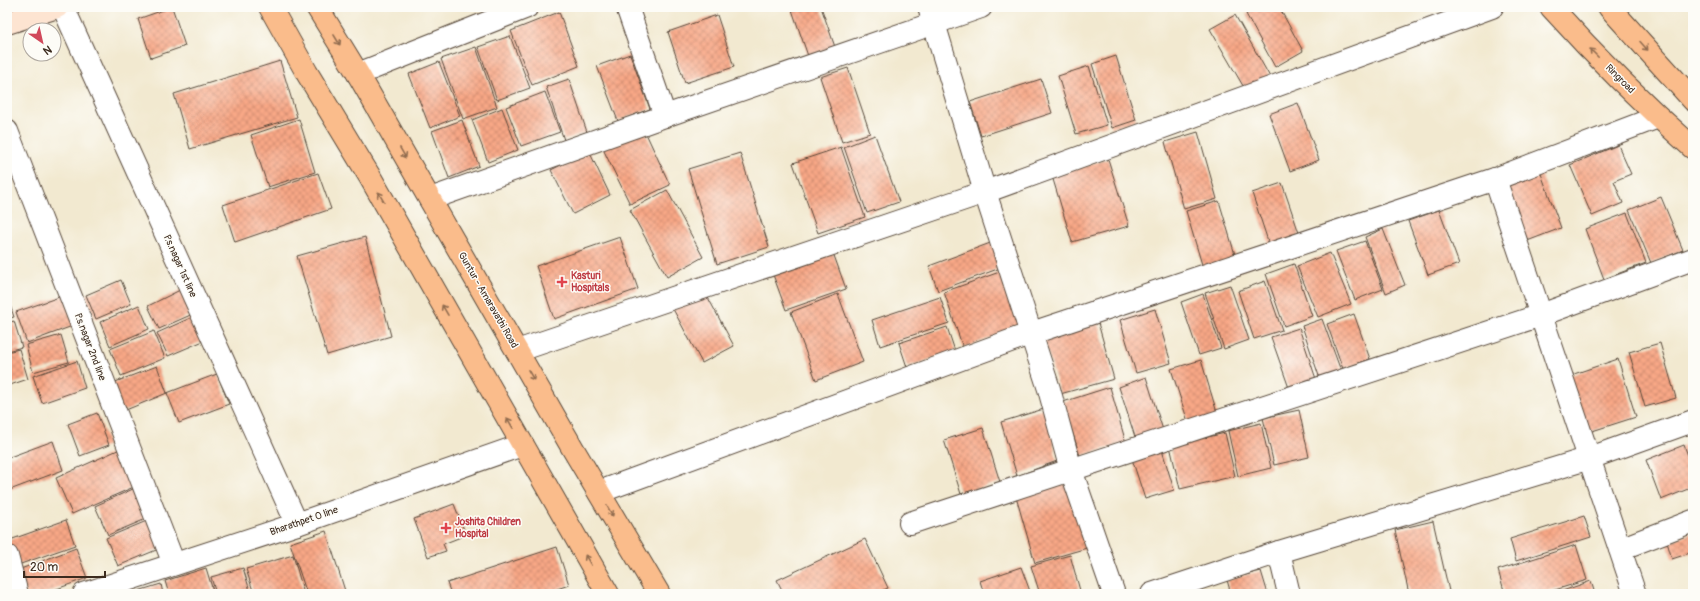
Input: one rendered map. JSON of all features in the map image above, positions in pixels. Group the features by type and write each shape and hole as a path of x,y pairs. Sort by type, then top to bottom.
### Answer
{"main road":[{"path":"270,7 307,73 374,184 608,594"},
{"name":"Guntur - Amaravathi Road","path":"317,7 358,74 659,594"},
{"name":"Ringroad","path":"1551,7 1586,45 1658,117 1693,148"},
{"path":"1608,7 1693,100"}],"street":[{"path":"7,24 57,7"},
{"name":"P.s.nagar 1st line","path":"63,7 297,524"},
{"path":"358,74 527,7"},
{"path":"626,7 665,116"},
{"path":"430,199 665,116 932,15 981,7"},
{"path":"517,351 985,192 1492,7"},
{"path":"932,15 985,192 1032,333 1071,470 1114,594"},
{"path":"599,492 1032,333 1495,179 1658,117"},
{"name":"P.s.nagar 2nd line","path":"7,131 174,564"},
{"path":"1495,179 1635,594"},
{"path":"910,523 1541,315 1693,259"},
{"path":"1152,594 1279,552 1590,458 1693,421"},
{"name":"Bharathpet 0 line","path":"84,594 297,524 522,445"},
{"path":"1620,549 1693,521"},
{"path":"1279,552 1289,594"},
{"path":"7,556 17,594"}],"building":[{"path":"172,7 185,46 151,58 138,19"},
{"path":"791,7 821,7 835,47 808,56"},
{"path":"1258,7 1279,7 1303,51 1275,67 1246,14"},
{"path":"559,12 579,66 532,85 511,31"},
{"path":"717,15 734,67 685,83 668,32"},
{"path":"1235,15 1270,77 1246,91 1210,29"},
{"path":"510,36 530,88 497,100 478,47"},
{"path":"476,47 497,107 463,119 441,59"},
{"path":"630,54 650,109 618,121 597,66"},
{"path":"1116,56 1136,120 1112,128 1092,64"},
{"path":"280,61 297,117 190,149 174,94"},
{"path":"439,62 460,116 430,128 409,74"},
{"path":"1089,66 1107,125 1076,134 1058,76"},
{"path":"848,68 870,133 842,142 820,77"},
{"path":"569,79 587,132 564,140 546,87"},
{"path":"1041,79 1052,113 981,136 970,102"},
{"path":"545,92 560,132 521,146 506,107"},
{"path":"1298,103 1319,160 1290,171 1269,114"},
{"path":"502,108 518,150 488,162 472,120"},
{"path":"299,119 315,172 268,187 251,135"},
{"path":"462,120 479,166 449,178 432,131"},
{"path":"643,127 670,185 630,204 602,147"},
{"path":"1198,132 1217,199 1184,209 1165,142"},
{"path":"875,135 899,202 867,213 844,147"},
{"path":"1618,145 1631,174 1614,181 1623,203 1592,216 1570,165"},
{"path":"841,147 865,217 818,233 793,163"},
{"path":"589,151 610,195 573,214 551,170"},
{"path":"740,153 769,247 717,264 688,169"},
{"path":"1108,159 1129,226 1072,242 1052,176"},
{"path":"1540,171 1561,228 1522,243 1501,186"},
{"path":"318,173 331,209 235,242 223,205"},
{"path":"1282,183 1300,236 1270,247 1252,193"},
{"path":"667,190 703,257 667,277 630,210"},
{"path":"1661,197 1683,250 1651,263 1629,210"},
{"path":"1219,201 1236,258 1203,268 1186,211"},
{"path":"1439,210 1459,264 1428,275 1408,221"},
{"path":"1627,213 1646,263 1604,279 1585,229"},
{"path":"1383,229 1405,285 1386,293 1365,237"},
{"path":"365,237 391,336 327,355 297,256"},
{"path":"620,237 638,289 554,319 536,266"},
{"path":"1365,241 1383,289 1355,300 1336,251"},
{"path":"993,242 1003,267 938,291 929,266"},
{"path":"832,250 846,289 786,310 772,272"},
{"path":"1330,253 1351,304 1318,317 1297,266"},
{"path":"1294,264 1312,316 1284,326 1266,274"},
{"path":"1005,270 1025,326 963,348 944,292"},
{"path":"121,280 131,304 96,319 86,295"},
{"path":"1265,281 1282,330 1254,339 1238,291"},
{"path":"1230,285 1249,340 1224,349 1205,293"},
{"path":"184,288 195,313 159,329 148,306"},
{"path":"705,292 734,346 702,363 673,309"},
{"path":"838,294 863,362 816,380 791,312"},
{"path":"1203,294 1221,348 1199,355 1181,302"},
{"path":"65,295 75,325 27,343 16,312"},
{"path":"7,296 14,317 7,319"},
{"path":"940,297 949,323 880,346 872,320"},
{"path":"139,305 149,329 110,346 100,322"},
{"path":"1155,309 1171,363 1136,373 1120,320"},
{"path":"1354,314 1370,359 1343,369 1327,324"},
{"path":"197,315 208,339 168,356 157,333"},
{"path":"1322,319 1341,371 1320,379 1302,326"},
{"path":"14,321 22,347 7,351 7,323"},
{"path":"1098,323 1114,379 1060,394 1044,340"},
{"path":"947,327 955,351 907,367 899,343"},
{"path":"1299,328 1316,379 1289,388 1271,337"},
{"path":"154,331 165,358 121,376 110,349"},
{"path":"61,335 69,362 33,372 26,345"},
{"path":"1660,343 1676,398 1645,407 1629,352"},
{"path":"19,349 28,379 7,386 7,352"},
{"path":"1618,359 1636,417 1586,433 1568,376"},
{"path":"1201,360 1218,416 1189,425 1171,369"},
{"path":"77,361 85,388 42,403 33,376"},
{"path":"157,366 167,393 121,412 110,384"},
{"path":"217,374 229,404 179,423 167,393"},
{"path":"1146,377 1163,430 1136,440 1119,387"},
{"path":"1110,387 1126,443 1080,456 1063,402"},
{"path":"1047,408 1057,461 1017,476 1001,422"},
{"path":"1299,410 1309,457 1274,465 1263,418"},
{"path":"97,413 109,445 80,456 68,424"},
{"path":"1261,423 1271,468 1238,476 1228,431"},
{"path":"983,428 1000,482 961,494 944,440"},
{"path":"1225,433 1235,476 1180,489 1170,446"},
{"path":"53,441 63,470 7,491 7,458"},
{"path":"1684,445 1693,469 1693,487 1661,500 1646,460"},
{"path":"120,449 136,486 72,514 56,478"},
{"path":"1162,450 1174,490 1145,499 1132,459"},
{"path":"1069,482 1087,548 1035,563 1016,497"},
{"path":"133,489 146,519 108,535 95,506"},
{"path":"454,504 466,535 443,544 446,551 428,557 414,519"},
{"path":"1584,516 1591,537 1516,561 1510,539"},
{"path":"66,520 75,545 15,566 7,541"},
{"path":"149,520 161,548 118,566 106,538"},
{"path":"1433,521 1449,591 1437,594 1409,594 1395,530"},
{"path":"326,531 346,594 307,594 290,543"},
{"path":"1693,533 1693,552 1672,559 1667,542"},
{"path":"865,539 888,588 874,594 784,594 777,580"},
{"path":"1576,545 1587,580 1542,594 1505,594 1498,570"},
{"path":"557,547 569,585 542,594 451,594 447,583"},
{"path":"76,548 87,578 43,594 26,594 18,570"},
{"path":"293,555 304,594 254,594 246,569"},
{"path":"1070,555 1081,594 1040,594 1031,566"},
{"path":"1021,567 1031,594 984,594 980,581"},
{"path":"206,568 214,594 169,594 165,581"},
{"path":"243,568 251,594 216,594 211,577"},
{"path":"1261,571 1268,594 1231,594 1227,580"},
{"path":"1591,581 1595,594 1554,594"},
{"path":"161,584 163,594 128,594"}],"place":[{"name":"Kasturi Hospitals","path":"562,282"},
{"name":"Joshita Children Hospital","path":"446,528"}]}
